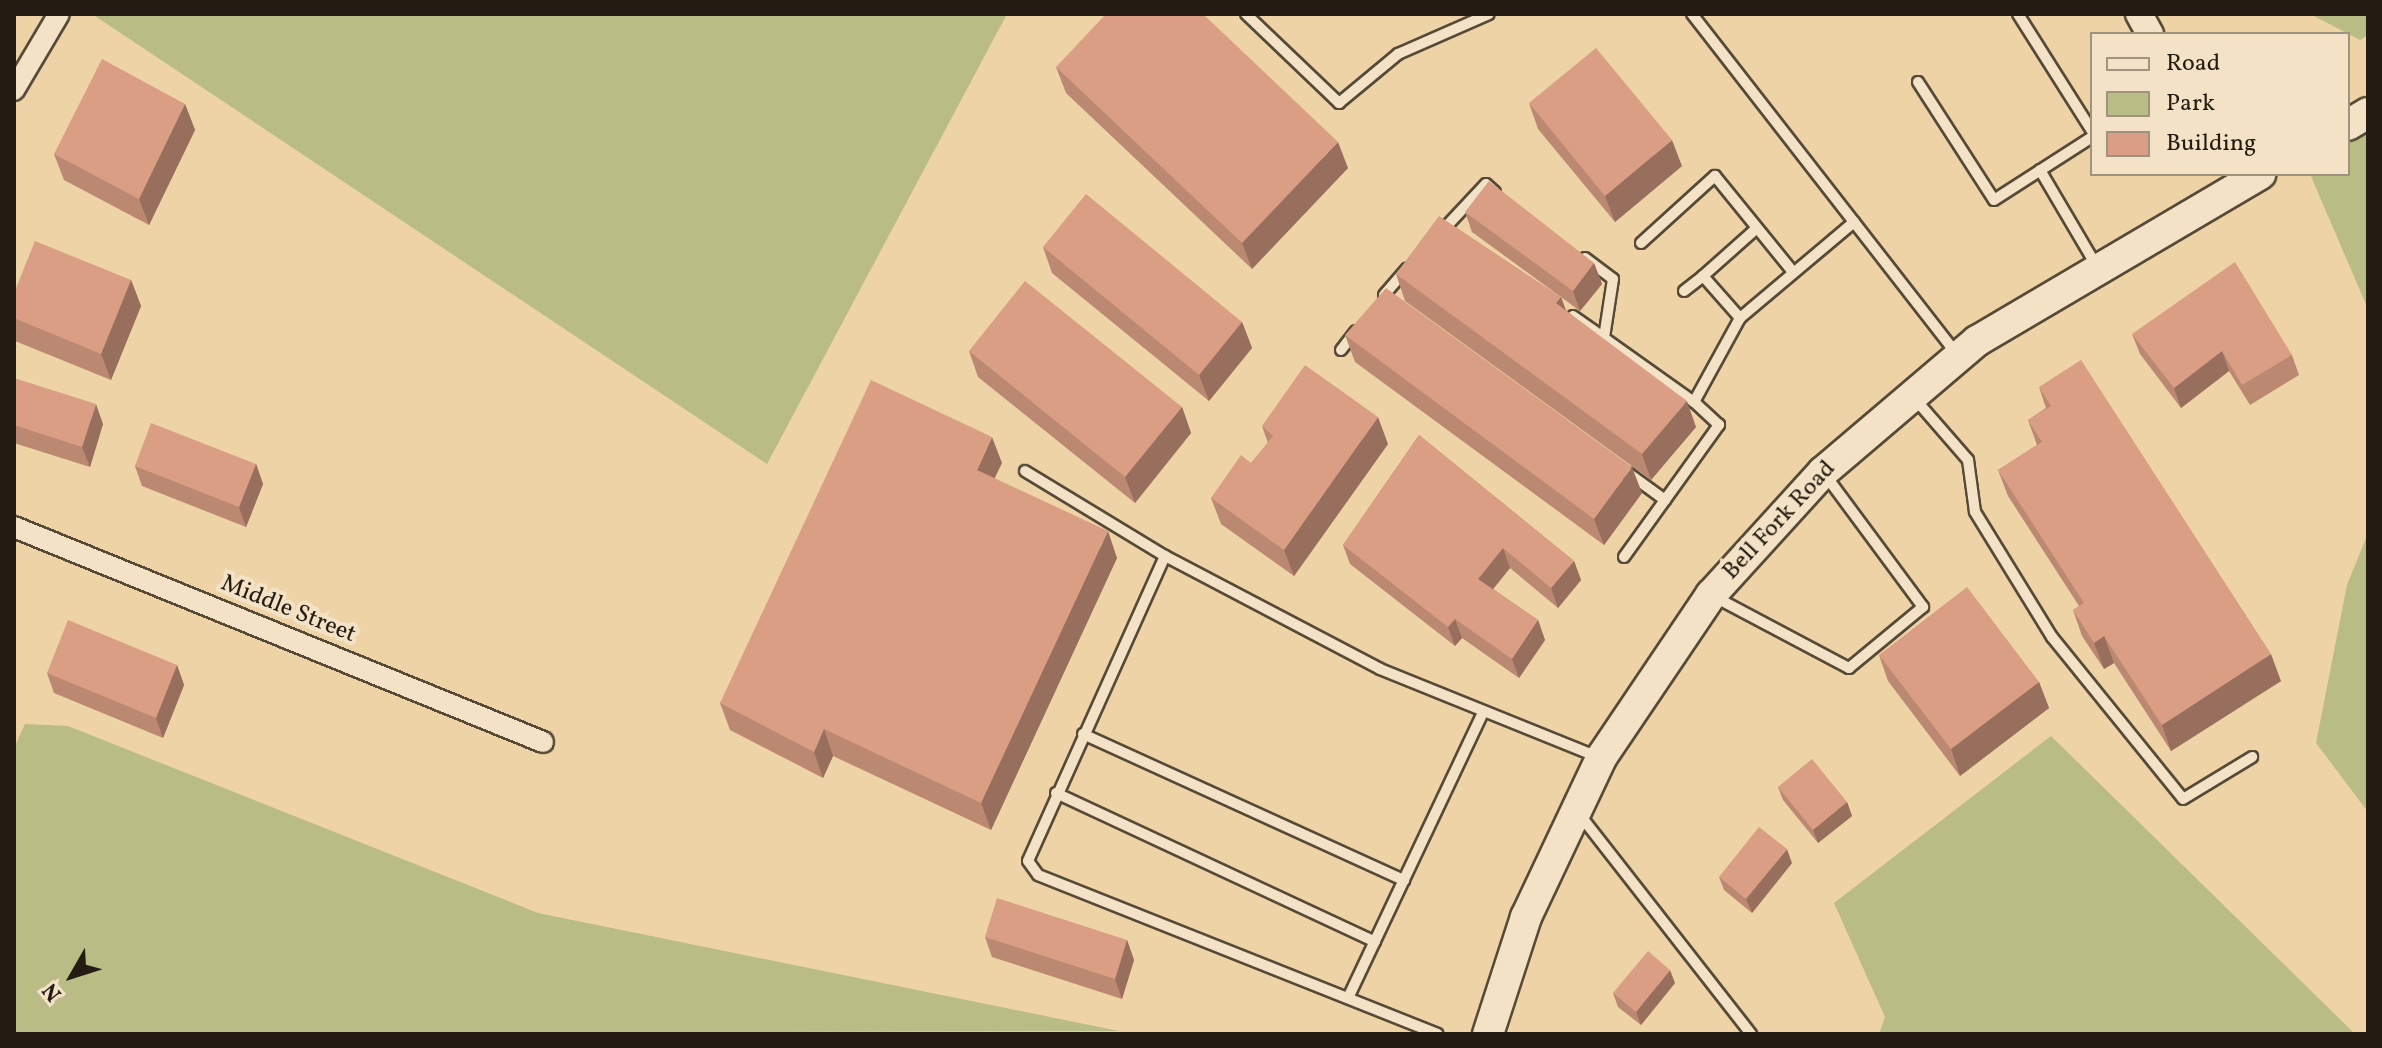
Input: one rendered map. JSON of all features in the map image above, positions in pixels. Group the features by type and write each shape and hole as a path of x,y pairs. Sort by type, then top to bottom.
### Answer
{"main road":[{"path":"2350,124 2368,113"},
{"name":"Bell Fork Road","path":"1488,1034 1526,917 1601,758 1711,595 1823,472 1958,356 2242,178"}],"street":[{"path":"14,90 59,14"},
{"path":"2139,14 2149,32"},
{"name":"Middle Street","path":"14,527 543,742"}],"lane":[{"path":"1246,14 1339,103 1398,54 1489,14"},
{"path":"1692,14 1958,356"},
{"path":"2018,14 2090,131"},
{"path":"1918,82 1994,200 2090,135"},
{"path":"2040,170 2099,269"},
{"path":"1641,243 1715,176 1793,272"},
{"path":"1427,247 1486,184 1511,203"},
{"path":"1694,402 1740,318 1854,222"},
{"path":"1448,224 1460,232"},
{"path":"1684,291 1756,229"},
{"path":"1575,250 1613,279 1604,338"},
{"path":"1376,306 1416,259"},
{"path":"1703,276 1740,318"},
{"path":"1384,295 1397,304"},
{"path":"1554,303 1694,402 1719,425 1624,557"},
{"path":"1341,350 1367,317"},
{"path":"1911,395 1968,460 1975,512 2052,637 2183,799 2252,757"},
{"path":"1614,462 1665,500"},
{"path":"1025,471 1165,556 1380,669 1601,758"},
{"path":"1711,595 1849,668 1923,607 1823,472"},
{"path":"1165,556 1029,849 1038,875 1438,1034"},
{"path":"1348,998 1483,712"},
{"path":"1083,734 1404,880"},
{"path":"1056,793 1375,942"},
{"path":"1576,811 1751,1034"}],"green space":[{"path":"92,14 1007,14 767,464"},
{"path":"2310,14 2368,14 2368,35 2360,40 2350,32"},
{"path":"2368,108 2368,309 2311,176 2350,176 2350,120"},
{"path":"2368,533 2368,812 2316,743 2347,585"},
{"path":"25,724 68,726 538,913 1119,1031 14,1034 14,748"},
{"path":"2051,736 2355,1034 1879,1034 1885,1017 1834,903"}],"building":[{"path":"1106,14 1203,14 1338,142 1242,243 1056,67"},
{"path":"1596,48 1672,140 1605,196 1529,103"},
{"path":"102,59 185,104 139,199 54,154"},
{"path":"1489,181 1594,263 1573,291 1465,212"},
{"path":"1086,194 1242,322 1199,375 1043,247"},
{"path":"1439,216 1561,297 1556,303 1687,401 1642,454 1396,274"},
{"path":"35,241 131,280 101,354 14,318 14,293"},
{"path":"2235,262 2292,355 2242,385 2222,351 2174,388 2132,334"},
{"path":"1025,281 1182,407 1125,477 969,351"},
{"path":"1386,288 1632,467 1594,519 1345,335"},
{"path":"2081,360 2271,654 2162,725 2104,636 2094,643 2073,610 2084,603 1998,470 2042,442 2028,420 2051,406 2039,387"},
{"path":"1305,365 1378,417 1284,550 1211,498 1241,455 1251,463 1273,436 1262,426"},
{"path":"14,378 96,404 82,447 14,425"},
{"path":"871,380 992,437 977,470 1108,531 981,803 824,729 814,752 720,703"},
{"path":"151,423 256,464 239,507 135,466"},
{"path":"1419,435 1574,561 1551,588 1503,548 1478,579 1538,620 1512,659 1455,619 1448,627 1343,545"},
{"path":"1967,587 2039,682 1951,749 1879,655"},
{"path":"68,620 177,665 156,718 47,673"},
{"path":"1812,759 1847,802 1813,830 1778,787"},
{"path":"1759,827 1787,849 1746,899 1719,877"},
{"path":"997,898 1127,940 1115,979 985,937"},
{"path":"1648,951 1670,970 1636,1012 1613,993"}]}
